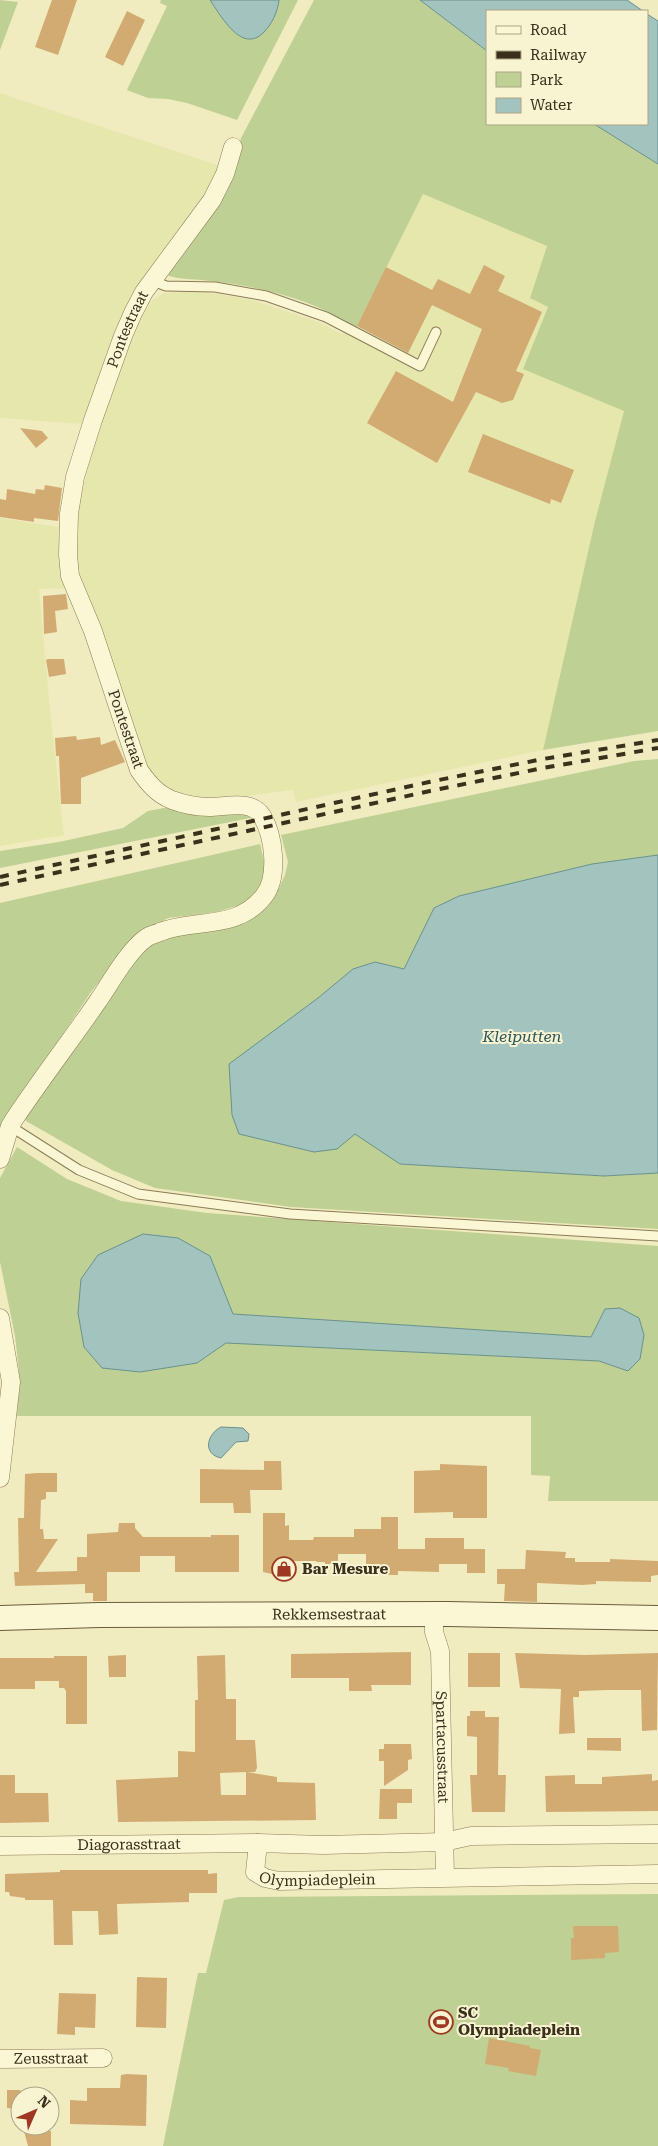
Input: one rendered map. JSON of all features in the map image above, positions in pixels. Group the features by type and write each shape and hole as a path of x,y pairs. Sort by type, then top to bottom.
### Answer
{"street":[{"name":"Pontestraat","path":"0,1160 10,1126 120,967 146,938 172,928 227,921 247,912 264,896 271,883 274,870 270,841 263,819 250,806 195,806 171,800 148,783 139,770 93,631 70,576 68,555 69,522 75,477 123,336 144,292 212,200 225,174 233,147"},
{"path":"0,1318 11,1382 0,1478"},
{"name":"Rekkemsestraat","path":"0,1618 109,1615 441,1614 658,1618"},
{"name":"Spartacusstraat","path":"441,1614 447,1632 440,1651 444,1842"},
{"name":"Olympiadeplein","path":"658,1834 471,1836 444,1842 324,1845 258,1843 255,1872 265,1878 279,1880 658,1874"},
{"path":"444,1842 445,1877"},
{"name":"Diagorasstraat","path":"0,1846 258,1843"},
{"name":"Zeusstraat","path":"0,2059 103,2058"}],"lane":[{"path":"153,280 166,286 215,287 266,296 326,317 420,366 436,332"},
{"path":"10,1126 79,1170 138,1194 290,1214 658,1236"}],"green space":[{"path":"0,0 18,2 0,50"},
{"path":"161,0 210,0 232,30 278,3 279,0 298,0 237,120 187,103 168,99 148,98 127,90 167,6 160,3"},
{"path":"314,0 420,0 486,50 486,125 596,125 658,164 658,731 543,750 595,521 624,411 523,369 548,307 530,298 547,246 423,194 356,328 322,309 286,296 249,287 169,276 168,269 231,175 241,138"},
{"path":"0,93 220,166 196,215 141,282 115,330 83,424 0,418"},
{"path":"423,194 547,246 530,298 548,307 523,369 624,410 595,521 543,750 296,802 293,790 221,799 190,798 172,792 158,782 146,767 79,581 74,553 75,523 97,431 124,351 150,302 164,293 198,291 249,299 319,322 342,334 348,323 356,328"},
{"path":"0,518 58,527 62,531 66,588 39,589 64,835 0,846"},
{"path":"658,759 658,855 592,864 459,896 434,909 404,969 375,962 353,969 318,998 337,1149 355,1133 400,1164 604,1176 658,1173 658,1229 291,1207 155,1188 112,1170 26,1121 25,1115 133,960 149,942 260,909 279,888 288,862 281,835 634,761"},
{"path":"169,807 248,814 250,818 0,868 0,851 59,842 123,828 148,811"},
{"path":"260,844 266,869 259,893 242,904 217,912 168,918 136,935 91,992 6,1119 0,1132 0,903"},
{"path":"17,1147 67,1179 121,1201 207,1213 658,1246 658,1501 548,1501 550,1476 531,1475 531,1416 17,1416 19,1371 15,1336 0,1262 0,1178","holes":["210,1256 232,1314 591,1337 605,1309 628,1371 599,1361 226,1343 197,1363"]},
{"name":"SC Olympiadeplein","path":"658,1894 658,2146 163,2146 198,1973 206,1973 224,1900 239,1897"}],"water":[{"path":"210,0 279,0 276,13 267,29 256,38 248,39 233,31"},
{"path":"420,0 627,0 642,10 486,10 486,50"},
{"path":"648,15 658,21 658,164 596,125 648,125"},
{"name":"Kleiputten","path":"658,855 658,1173 604,1176 400,1164 355,1134 337,1149 314,1152 239,1134 232,1115 229,1064 318,998 353,969 375,962 404,969 434,908 459,896 592,864"},
{"path":"143,1234 178,1238 210,1256 233,1314 591,1337 605,1309 620,1308 639,1318 644,1335 640,1359 628,1371 599,1361 226,1343 197,1363 140,1372 102,1368 84,1347 78,1313 81,1279 98,1255"},
{"path":"221,1427 243,1428 249,1434 248,1441 236,1442 221,1458 211,1452 209,1444 212,1434"}],"building":[{"path":"52,0 77,0 58,55 35,47"},
{"path":"127,11 145,20 123,66 105,57"},
{"path":"484,265 505,276 498,291 542,312 516,371 524,374 513,400 502,403 476,392 437,463 367,423 396,371 453,402 482,329 432,305 408,353 357,326 386,267 432,290 438,279 470,294"},
{"path":"20,428 42,431 48,438 36,448"},
{"path":"483,434 574,470 561,503 551,499 550,504 468,472"},
{"path":"45,485 62,488 58,521 34,518 34,522 0,517 0,499 6,500 7,489 35,494 36,489 44,490"},
{"path":"66,594 68,609 55,611 57,632 44,634 43,596"},
{"path":"64,659 66,674 49,677 46,660"},
{"path":"76,736 77,740 100,737 101,745 115,740 125,762 81,778 81,804 61,804 59,756 56,756 55,738"},
{"path":"264,1461 281,1461 282,1490 250,1490 251,1513 234,1513 233,1503 200,1503 200,1469 264,1470"},
{"path":"440,1464 487,1466 487,1518 453,1518 453,1512 414,1513 414,1471 440,1470"},
{"path":"57,1473 57,1492 46,1492 46,1499 41,1500 40,1529 43,1529 44,1539 58,1539 36,1572 77,1571 77,1557 87,1557 87,1534 118,1532 119,1523 135,1523 135,1528 143,1537 239,1535 239,1572 175,1572 175,1556 140,1556 140,1572 107,1572 107,1601 93,1601 93,1593 85,1593 85,1584 15,1586 14,1572 19,1572 18,1518 24,1518 25,1474"},
{"path":"263,1513 285,1513 285,1526 289,1525 289,1540 313,1540 314,1537 354,1537 354,1529 381,1529 381,1517 398,1517 398,1549 425,1549 425,1538 464,1538 464,1549 485,1549 485,1573 467,1573 467,1564 439,1564 439,1572 398,1571 398,1575 366,1575 366,1554 338,1554 338,1564 325,1564 325,1562 317,1561 289,1561 289,1572 280,1572 276,1575 263,1572"},
{"path":"526,1550 566,1552 565,1558 575,1558 575,1562 610,1562 610,1559 658,1561 658,1575 651,1576 651,1582 596,1581 596,1584 582,1585 537,1583 537,1602 504,1601 505,1584 497,1584 497,1569 525,1569"},
{"path":"411,1652 411,1685 371,1685 372,1691 349,1691 349,1678 291,1678 291,1654"},
{"path":"468,1653 500,1653 500,1687 468,1687"},
{"path":"515,1653 585,1655 658,1653 657,1730 642,1731 641,1690 579,1691 579,1697 573,1697 575,1733 559,1734 561,1689 520,1688"},
{"path":"126,1655 126,1677 109,1677 108,1656"},
{"path":"225,1655 226,1699 236,1699 236,1740 255,1740 257,1768 255,1772 247,1772 277,1777 277,1782 315,1783 316,1820 118,1822 116,1780 178,1777 178,1751 195,1752 195,1700 198,1700 197,1656","holes":["246,1772 246,1795 221,1795 220,1773"]},
{"path":"54,1656 87,1656 87,1724 66,1724 66,1691 64,1688 59,1688 59,1681 35,1681 35,1689 0,1689 0,1658 54,1658"},
{"path":"470,1711 485,1711 485,1717 499,1717 498,1775 506,1775 505,1812 472,1812 470,1775 477,1775 477,1737 467,1736 467,1716 470,1716"},
{"path":"587,1738 621,1738 621,1751 587,1750"},
{"path":"384,1744 411,1744 412,1759 408,1760 408,1770 384,1786 384,1761 379,1761 379,1749 384,1749"},
{"path":"652,1774 652,1781 658,1780 658,1811 546,1812 545,1776 575,1775 575,1784 602,1784 602,1777"},
{"path":"0,1775 15,1775 15,1793 48,1793 49,1822 0,1823"},
{"path":"380,1789 412,1789 412,1803 397,1803 397,1819 379,1819"},
{"path":"60,1870 208,1870 208,1874 217,1873 217,1893 189,1893 189,1902 117,1904 118,1934 99,1935 98,1911 72,1911 73,1945 54,1945 53,1900 25,1900 25,1898 10,1896 9,1892 5,1892 5,1874 60,1872"},
{"path":"573,1926 618,1926 619,1952 605,1953 605,1958 571,1960 571,1938 574,1938"},
{"path":"137,1977 167,1978 166,2028 136,2027"},
{"path":"59,1993 96,1994 95,2028 75,2027 75,2035 57,2034"},
{"path":"489,2038 541,2050 536,2076 508,2071 509,2068 485,2064"},
{"path":"121,2075 147,2075 146,2126 70,2124 70,2100 87,2101 87,2088 120,2088"},
{"path":"7,2090 10,2090 10,2108 7,2108"},
{"path":"25,2136 51,2136 51,2146 28,2146"}],"railway":[{"path":"0,877 429,782 543,759 658,740"},
{"path":"0,885 430,791 543,768 658,748"}],"place":[{"name":"Bar Mesure","path":"284,1569"},
{"name":"SC Olympiadeplein","path":"441,2022"}]}
